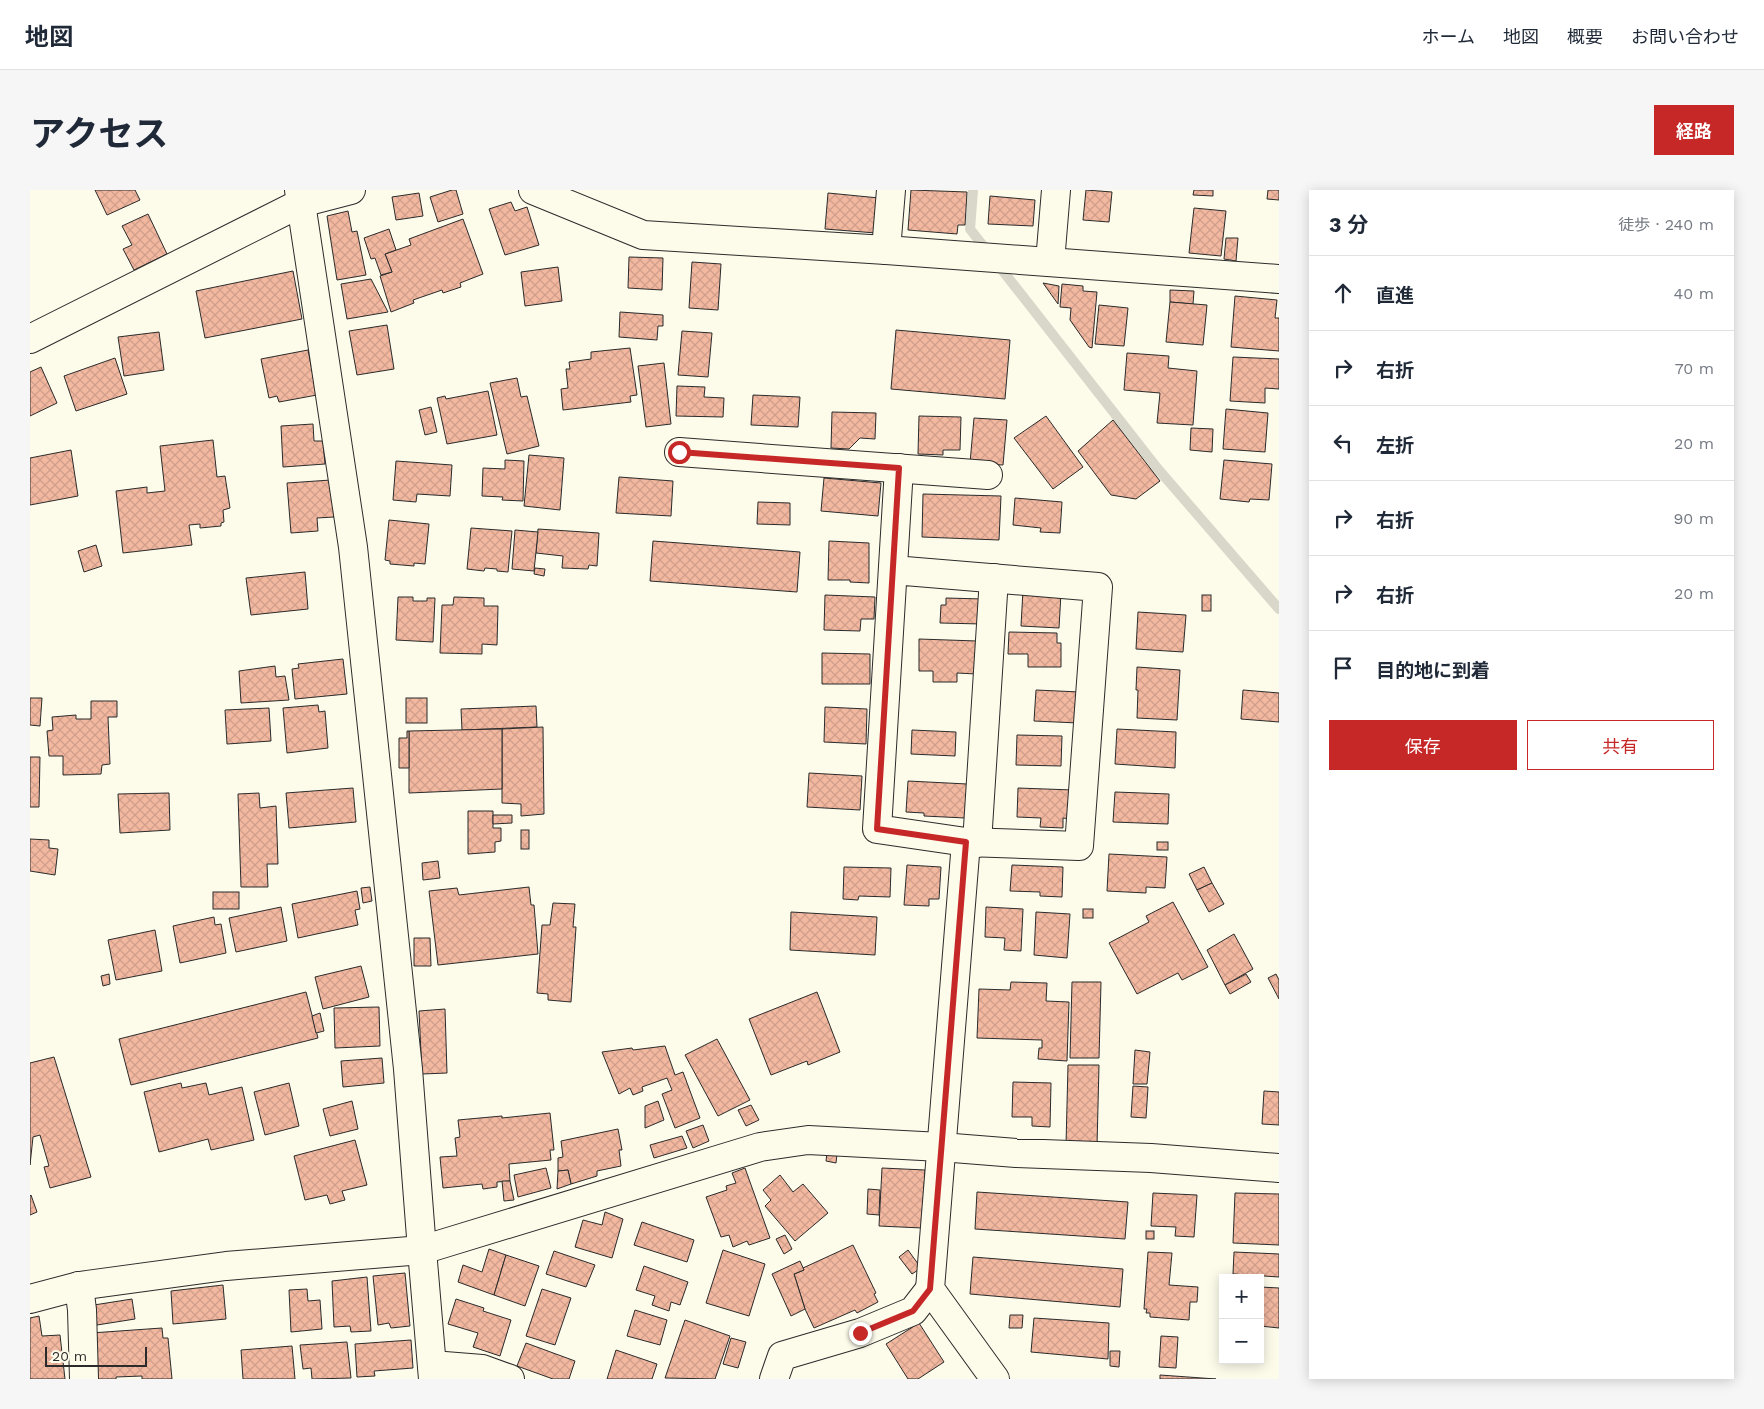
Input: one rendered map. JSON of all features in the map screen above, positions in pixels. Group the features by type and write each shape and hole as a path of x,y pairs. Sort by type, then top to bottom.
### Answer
{"street":[{"path":"30,340 300,196 351,190"},
{"path":"533,190 643,236 886,250 1279,279"},
{"path":"886,250 891,190"},
{"path":"1050,262 1056,190"},
{"path":"300,196 353,547 408,1068 432,1372 482,1369 510,1379"},
{"path":"679,452 988,475"},
{"path":"893,570 1098,587 1079,846 972,842 877,829 899,468"},
{"path":"774,1379 782,1356 860,1333 913,1311 930,1289 941,1147 972,842 994,578"},
{"path":"30,1299 79,1286 226,1266 422,1250 760,1147 808,1140 1016,1153 1151,1158 1279,1168"},
{"path":"79,1286 82,1310 84,1379"},
{"path":"930,1289 995,1379"}],"building":[{"path":"95,190 135,190 140,200 107,215"},
{"path":"456,190 463,214 438,222 430,197"},
{"path":"911,190 967,192 965,225 958,225 957,234 908,230"},
{"path":"1086,190 1112,192 1109,222 1083,220"},
{"path":"1194,190 1213,190 1213,196 1193,195"},
{"path":"1268,190 1279,190 1279,200 1267,199"},
{"path":"419,193 423,216 396,220 392,197"},
{"path":"828,193 879,198 876,233 825,229"},
{"path":"990,196 1035,200 1033,226 988,224"},
{"path":"511,202 515,211 527,207 539,245 505,255 489,209"},
{"path":"1194,208 1226,211 1221,256 1189,253"},
{"path":"348,211 352,232 357,231 366,275 337,280 327,216"},
{"path":"148,214 167,254 134,270 123,249 132,245 122,226"},
{"path":"463,219 483,274 460,283 461,287 443,293 442,290 413,300 414,303 391,312 380,276 392,272 385,254 411,245 409,239"},
{"path":"389,229 396,250 385,254 392,272 381,275 375,258 371,259 364,238"},
{"path":"1226,238 1238,238 1236,261 1224,259"},
{"path":"629,257 663,258 662,290 628,288"},
{"path":"692,262 721,264 718,310 689,308"},
{"path":"558,267 562,301 525,306 521,272"},
{"path":"293,271 302,319 205,338 196,291"},
{"path":"371,279 388,312 347,319 341,284"},
{"path":"1043,283 1059,286 1058,304"},
{"path":"1062,284 1083,286 1083,291 1097,292 1092,348 1089,347 1070,320 1071,308 1060,307"},
{"path":"1170,290 1194,291 1193,304 1170,302"},
{"path":"1235,296 1277,300 1275,318 1279,318 1279,351 1231,347"},
{"path":"1170,302 1207,305 1203,345 1166,342"},
{"path":"1099,305 1128,308 1124,346 1095,344"},
{"path":"620,312 663,315 663,326 658,326 657,340 619,337"},
{"path":"387,325 394,369 357,375 349,331"},
{"path":"896,330 1010,340 1005,399 891,389"},
{"path":"682,331 712,333 708,377 678,375"},
{"path":"159,332 164,370 124,376 118,337"},
{"path":"630,348 637,395 630,396 631,402 563,410 561,389 568,388 566,369 570,369 569,362 591,359 591,352"},
{"path":"308,350 317,395 279,402 277,396 269,398 261,359"},
{"path":"1127,353 1169,356 1168,368 1197,371 1193,425 1157,423 1160,393 1124,390"},
{"path":"1233,357 1279,359 1279,389 1265,388 1265,403 1230,401"},
{"path":"115,358 127,394 76,411 64,376"},
{"path":"664,363 671,424 646,427 638,366"},
{"path":"41,367 57,403 30,416 30,372"},
{"path":"517,378 521,397 527,396 539,446 507,454 490,383"},
{"path":"677,386 705,387 704,397 724,398 723,417 676,416"},
{"path":"488,391 497,435 447,444 437,398 445,396 446,399"},
{"path":"753,395 800,397 798,427 751,425"},
{"path":"431,407 437,432 425,435 419,410"},
{"path":"1226,409 1268,413 1265,452 1223,449"},
{"path":"832,412 876,413 875,439 860,438 849,449 831,448"},
{"path":"919,416 961,417 960,450 943,450 943,455 918,454"},
{"path":"1046,416 1083,467 1053,489 1014,438"},
{"path":"974,418 1007,420 1003,465 970,463"},
{"path":"1113,420 1160,481 1136,499 1111,495 1078,451"},
{"path":"313,424 314,441 323,441 325,464 283,467 281,426"},
{"path":"1191,428 1213,429 1212,452 1190,450"},
{"path":"213,440 217,477 225,476 230,508 223,510 224,522 221,523 221,526 200,528 200,524 189,525 192,545 123,553 116,491 147,487 147,493 165,491 160,446"},
{"path":"71,450 78,496 30,505 30,458"},
{"path":"529,455 564,458 560,510 524,506"},
{"path":"505,460 524,461 523,501 502,500 503,497 482,496 483,468 505,469"},
{"path":"1224,460 1272,464 1269,500 1250,499 1249,502 1220,499"},
{"path":"396,461 452,465 450,496 417,494 416,502 393,500"},
{"path":"619,477 673,481 671,516 616,513"},
{"path":"824,478 881,483 878,516 821,511"},
{"path":"331,480 334,517 317,518 318,531 291,533 287,483"},
{"path":"923,494 1001,496 999,540 922,537"},
{"path":"1015,498 1062,502 1060,533 1040,532 1041,528 1013,525"},
{"path":"758,502 790,503 790,525 757,524"},
{"path":"389,520 429,524 425,564 414,563 414,566 390,564 390,561 385,560"},
{"path":"471,528 512,531 508,572 485,568 484,571 467,569"},
{"path":"538,529 599,533 597,566 589,565 588,569 562,568 563,556 536,553"},
{"path":"515,530 538,532 534,571 512,569"},
{"path":"653,541 800,552 797,592 650,581"},
{"path":"829,541 869,543 869,583 850,582 850,580 828,580"},
{"path":"96,545 102,566 84,572 78,551"},
{"path":"535,568 545,569 544,576 534,574"},
{"path":"305,572 308,609 251,615 246,578"},
{"path":"1023,590 1061,593 1059,628 1021,626"},
{"path":"825,595 875,597 874,619 861,619 860,631 824,630"},
{"path":"1202,595 1211,595 1211,611 1202,611"},
{"path":"398,597 413,597 413,601 427,601 427,598 435,598 433,642 396,640"},
{"path":"454,597 484,598 484,606 498,606 497,645 482,644 482,654 440,653 442,605 453,605"},
{"path":"946,598 983,599 982,624 940,623 941,605 946,605"},
{"path":"1138,612 1186,615 1183,652 1136,649"},
{"path":"1009,632 1057,633 1057,643 1061,643 1061,667 1028,667 1028,654 1008,654"},
{"path":"919,639 977,641 976,674 957,673 957,682 933,682 933,671 919,671"},
{"path":"822,653 870,654 870,684 822,684"},
{"path":"343,659 347,694 295,699 292,669 299,668 298,664"},
{"path":"275,666 276,677 285,676 289,700 241,703 239,671"},
{"path":"1137,667 1180,670 1177,720 1137,718"},
{"path":"1036,690 1080,692 1078,723 1034,721"},
{"path":"1243,690 1279,693 1279,722 1241,719"},
{"path":"30,698 42,698 40,726 30,725"},
{"path":"406,698 427,698 427,723 406,723"},
{"path":"91,701 117,701 117,717 108,717 110,764 102,765 101,774 63,775 63,756 49,756 47,731 53,730 52,717 76,715 76,719 91,719"},
{"path":"318,705 319,712 325,711 328,748 287,753 283,708"},
{"path":"536,706 537,727 462,730 461,709"},
{"path":"825,707 867,709 866,744 824,742"},
{"path":"269,708 271,741 227,744 225,710"},
{"path":"543,727 544,814 521,816 521,804 502,803 502,729"},
{"path":"502,729 502,789 409,793 409,731"},
{"path":"1117,729 1176,732 1175,768 1115,764"},
{"path":"912,730 956,732 955,756 911,754"},
{"path":"407,731 409,731 409,768 399,768 399,738 407,738"},
{"path":"1017,735 1062,736 1061,766 1016,765"},
{"path":"30,757 40,757 39,807 30,807"},
{"path":"809,773 862,776 860,810 807,807"},
{"path":"908,781 967,784 965,818 924,816 924,813 906,812"},
{"path":"353,788 356,822 289,828 286,793"},
{"path":"1018,788 1073,790 1072,819 1063,818 1063,828 1040,827 1041,818 1017,817"},
{"path":"1115,792 1169,794 1168,824 1113,822"},
{"path":"169,793 170,830 120,833 118,794"},
{"path":"259,793 260,808 276,806 278,864 267,864 268,887 241,887 238,794"},
{"path":"468,811 493,811 493,828 501,828 501,841 495,842 495,852 468,854"},
{"path":"493,815 512,815 512,823 493,824"},
{"path":"521,830 529,830 529,849 521,849"},
{"path":"30,839 49,840 49,848 58,849 55,875 30,871"},
{"path":"1157,842 1168,842 1168,850 1157,850"},
{"path":"1109,854 1167,857 1165,888 1146,887 1146,893 1107,891"},
{"path":"438,861 440,878 423,880 422,863"},
{"path":"907,865 941,867 939,899 929,899 929,906 904,905"},
{"path":"1012,865 1063,867 1062,897 1040,896 1040,892 1010,891"},
{"path":"844,867 891,868 890,897 859,896 858,900 843,899"},
{"path":"1204,867 1212,883 1197,890 1189,874"},
{"path":"1212,883 1224,904 1209,912 1197,890"},
{"path":"370,887 372,901 363,903 361,888"},
{"path":"529,887 531,905 534,905 538,954 438,965 429,891 457,888 459,895"},
{"path":"357,891 360,909 355,910 358,925 298,938 292,904"},
{"path":"213,892 239,892 239,909 213,909"},
{"path":"1173,902 1208,967 1182,980 1178,973 1137,994 1109,943 1149,922 1146,916"},
{"path":"553,903 575,904 573,927 576,927 571,1002 548,1000 548,994 537,993 542,925 550,925"},
{"path":"281,907 287,941 236,952 229,918"},
{"path":"986,907 1023,909 1021,951 1004,950 1005,938 985,937"},
{"path":"1083,909 1093,909 1093,918 1083,918"},
{"path":"791,912 877,917 875,955 790,950"},
{"path":"1036,912 1070,914 1067,958 1034,955"},
{"path":"214,917 215,925 221,924 226,953 180,963 173,926"},
{"path":"155,930 162,971 116,980 108,940"},
{"path":"1234,934 1253,969 1225,985 1207,950"},
{"path":"414,938 430,938 431,966 414,966"},
{"path":"361,966 369,997 323,1009 315,977"},
{"path":"109,974 110,984 103,986 101,976"},
{"path":"1246,974 1251,982 1230,994 1225,985"},
{"path":"1276,974 1279,980 1279,999 1268,978"},
{"path":"1011,982 1047,983 1046,1001 1069,1002 1067,1061 1038,1059 1039,1048 1042,1048 1042,1040 977,1038 979,989 1010,990"},
{"path":"1072,982 1101,982 1099,1058 1070,1058"},
{"path":"306,992 318,1038 131,1085 119,1039"},
{"path":"817,992 840,1052 808,1065 807,1061 771,1075 749,1019"},
{"path":"379,1007 380,1046 335,1048 334,1008"},
{"path":"445,1009 447,1073 422,1074 419,1011"},
{"path":"320,1013 324,1031 316,1033 312,1016"},
{"path":"717,1039 750,1100 718,1116 685,1055"},
{"path":"665,1046 675,1075 683,1072 700,1118 675,1128 662,1094 672,1090 667,1078 642,1087 643,1091 633,1095 630,1088 619,1094 602,1052"},
{"path":"1135,1050 1150,1052 1147,1084 1133,1084"},
{"path":"54,1057 91,1177 50,1188 44,1167 49,1166 40,1135 33,1137 30,1165 30,1063"},
{"path":"382,1058 384,1083 343,1087 341,1061"},
{"path":"1068,1065 1099,1065 1097,1146 1066,1145"},
{"path":"1013,1082 1051,1083 1050,1127 1032,1126 1032,1117 1012,1117"},
{"path":"181,1083 182,1088 206,1083 209,1095 242,1087 254,1140 211,1150 208,1139 159,1152 144,1092"},
{"path":"289,1083 299,1126 265,1135 254,1092"},
{"path":"1133,1086 1148,1087 1146,1118 1131,1117"},
{"path":"1264,1091 1279,1092 1279,1125 1262,1124"},
{"path":"352,1101 358,1129 330,1136 323,1109"},
{"path":"658,1101 664,1120 645,1128 645,1106"},
{"path":"751,1105 759,1120 746,1126 738,1110"},
{"path":"550,1113 554,1150 550,1150 551,1160 509,1164 510,1181 497,1182 497,1187 483,1189 482,1184 443,1188 440,1157 457,1156 455,1138 460,1137 458,1120"},
{"path":"703,1125 709,1141 693,1148 686,1131"},
{"path":"618,1129 622,1150 619,1150 621,1166 597,1171 597,1176 571,1184 568,1170 558,1171 558,1158 563,1157 561,1141"},
{"path":"682,1136 687,1148 654,1158 650,1145"},
{"path":"355,1140 367,1185 342,1191 345,1200 330,1204 327,1195 305,1200 294,1156"},
{"path":"827,1153 837,1154 836,1163 826,1161"},
{"path":"546,1168 551,1188 518,1197 514,1175"},
{"path":"745,1168 770,1238 749,1245 747,1241 733,1247 729,1235 721,1237 706,1197 727,1190 726,1186 736,1183 732,1173"},
{"path":"882,1168 925,1170 922,1228 879,1226"},
{"path":"568,1170 571,1184 557,1189 558,1171"},
{"path":"780,1175 793,1192 803,1184 828,1213 795,1241 765,1206 771,1200 763,1190"},
{"path":"502,1181 510,1181 514,1200 504,1201"},
{"path":"868,1189 880,1190 879,1215 867,1214"},
{"path":"977,1192 1128,1202 1125,1239 975,1229"},
{"path":"1153,1193 1197,1195 1194,1237 1175,1236 1176,1227 1151,1226"},
{"path":"1235,1193 1279,1194 1279,1245 1233,1243"},
{"path":"30,1196 37,1212 30,1215"},
{"path":"605,1212 623,1219 612,1258 575,1247 583,1220 602,1225"},
{"path":"642,1222 694,1240 687,1262 634,1245"},
{"path":"1146,1231 1154,1231 1154,1239 1146,1239"},
{"path":"785,1235 792,1249 784,1254 776,1239"},
{"path":"853,1245 876,1293 874,1294 878,1302 857,1313 855,1310 814,1328 805,1309 794,1274"},
{"path":"489,1249 506,1255 494,1295 458,1282 463,1265 482,1272"},
{"path":"723,1250 765,1264 749,1316 706,1303"},
{"path":"908,1250 921,1268 912,1274 899,1257"},
{"path":"554,1251 595,1265 586,1287 546,1274"},
{"path":"1148,1252 1172,1253 1169,1285 1198,1287 1197,1302 1190,1302 1189,1320 1150,1317 1150,1313 1146,1313 1147,1309 1144,1309"},
{"path":"1234,1252 1279,1254 1279,1277 1264,1276 1264,1274 1233,1274"},
{"path":"506,1255 539,1266 525,1306 494,1295"},
{"path":"973,1257 1123,1269 1120,1307 970,1294"},
{"path":"800,1261 804,1270 794,1274 805,1309 791,1316 772,1274"},
{"path":"644,1266 688,1282 680,1305 671,1302 669,1311 652,1305 655,1296 636,1290"},
{"path":"405,1273 410,1326 391,1328 389,1323 378,1325 373,1276"},
{"path":"367,1277 371,1331 351,1332 350,1326 334,1327 332,1281"},
{"path":"223,1285 226,1319 173,1324 171,1291"},
{"path":"1264,1287 1279,1288 1279,1328 1264,1326"},
{"path":"307,1289 308,1301 320,1300 322,1329 291,1332 289,1290"},
{"path":"542,1289 571,1298 555,1345 526,1336"},
{"path":"132,1299 135,1319 97,1325 94,1305"},
{"path":"456,1299 484,1308 483,1311 511,1320 500,1356 473,1347 478,1333 448,1324"},
{"path":"635,1310 667,1320 660,1345 627,1336"},
{"path":"1010,1315 1023,1315 1022,1328 1009,1328"},
{"path":"39,1316 42,1336 60,1335 65,1379 30,1379 30,1318"},
{"path":"1034,1318 1109,1323 1108,1359 1031,1352"},
{"path":"685,1320 730,1336 715,1379 665,1378"},
{"path":"919,1323 944,1362 918,1379 908,1379 886,1344"},
{"path":"162,1328 163,1338 168,1338 172,1379 142,1379 142,1376 96,1379 91,1333"},
{"path":"1161,1336 1178,1337 1176,1368 1159,1367"},
{"path":"731,1338 746,1342 738,1368 723,1364"},
{"path":"411,1340 413,1368 374,1371 375,1376 357,1377 355,1344"},
{"path":"347,1342 351,1378 312,1379 311,1368 303,1369 300,1345"},
{"path":"526,1343 575,1361 569,1379 553,1379 517,1366"},
{"path":"292,1346 295,1379 243,1379 241,1350"},
{"path":"616,1350 657,1364 652,1379 607,1379"},
{"path":"1110,1351 1120,1351 1119,1367 1110,1366"},
{"path":"1160,1375 1216,1379 1160,1379"}],"waterway":[{"path":"973,190 970,229 1158,469 1279,609"}],"route":[{"path":"679,452 899,468 877,829 966,842 930,1289 913,1311 860,1333"}]}
